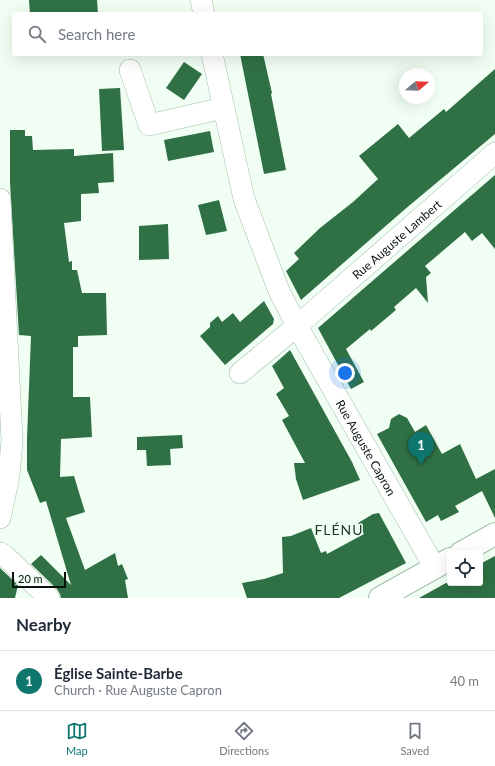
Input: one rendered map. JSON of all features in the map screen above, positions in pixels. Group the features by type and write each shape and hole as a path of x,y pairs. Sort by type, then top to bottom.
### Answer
{"street":[{"path":"201,0 204,12"},
{"name":"Rue Auguste Capron","path":"212,56 244,199 279,291 298,326 442,564"},
{"path":"130,70 149,125 223,108"},
{"name":"Rue Auguste Lambert","path":"298,326 495,153"},
{"path":"0,199 12,440 9,476 0,518"},
{"path":"240,373 298,326"},
{"path":"467,550 495,534"},
{"path":"0,553 4,555 49,598"},
{"path":"380,598 442,564"}],"building":[{"path":"29,0 97,0 98,12 30,12"},
{"path":"240,56 263,56 272,93 286,170 264,174"},
{"path":"184,62 202,74 184,100 166,88"},
{"path":"495,69 495,134 404,210 301,300 286,271 299,259 294,253 320,228 353,202 378,179 359,156 398,124 409,138 444,109 446,112"},
{"path":"120,88 124,150 102,151 99,89"},
{"path":"10,130 25,130 25,136 32,136 33,150 74,149 74,156 113,153 114,182 98,183 99,193 81,194 81,221 64,223 69,262 72,261 72,270 77,270 82,293 106,293 107,335 78,336 78,347 73,347 73,397 90,397 92,437 61,439 60,477 74,476 85,512 66,518 85,570 115,553 118,566 122,564 128,579 125,580 128,598 61,598 57,589 31,564 41,555 71,585 46,501 40,503 27,470 31,336 19,335 10,183"},
{"path":"210,131 214,152 168,161 164,140"},
{"path":"495,175 495,249 482,233 472,241 465,232 425,266 431,273 426,277 428,303 416,288 394,307 396,310 346,349 364,382 351,389 318,328"},
{"path":"219,200 227,231 206,235 198,205"},
{"path":"168,224 169,259 139,260 139,226"},
{"path":"264,301 274,319 273,324 225,365 200,336 210,327 210,323 218,316 222,322 233,313 240,322"},
{"path":"290,350 352,462 360,480 303,500 296,479 294,463 305,463 282,420 289,416 276,394 284,388 272,366"},
{"path":"399,414 407,418 415,432 426,425 442,454 460,444 476,479 495,469 495,518 482,491 455,506 459,512 441,521 438,515 426,522 377,434 389,428 391,419"},
{"path":"182,435 183,448 170,449 171,465 147,466 146,450 137,450 137,437"},
{"path":"379,513 406,563 339,598 247,598 242,583 264,579 283,573 282,537 291,536 311,528 321,553 326,551 327,554 364,534 358,523 373,514"},
{"path":"495,556 495,598 419,598 446,583 447,586 483,586 483,562"},
{"path":"0,568 18,585 15,598 0,598"}],"place":[{"name":"Église Sainte-Barbe","path":"421,465"}],"district":[{"name":"FLÉNU","path":"339,529"}]}
